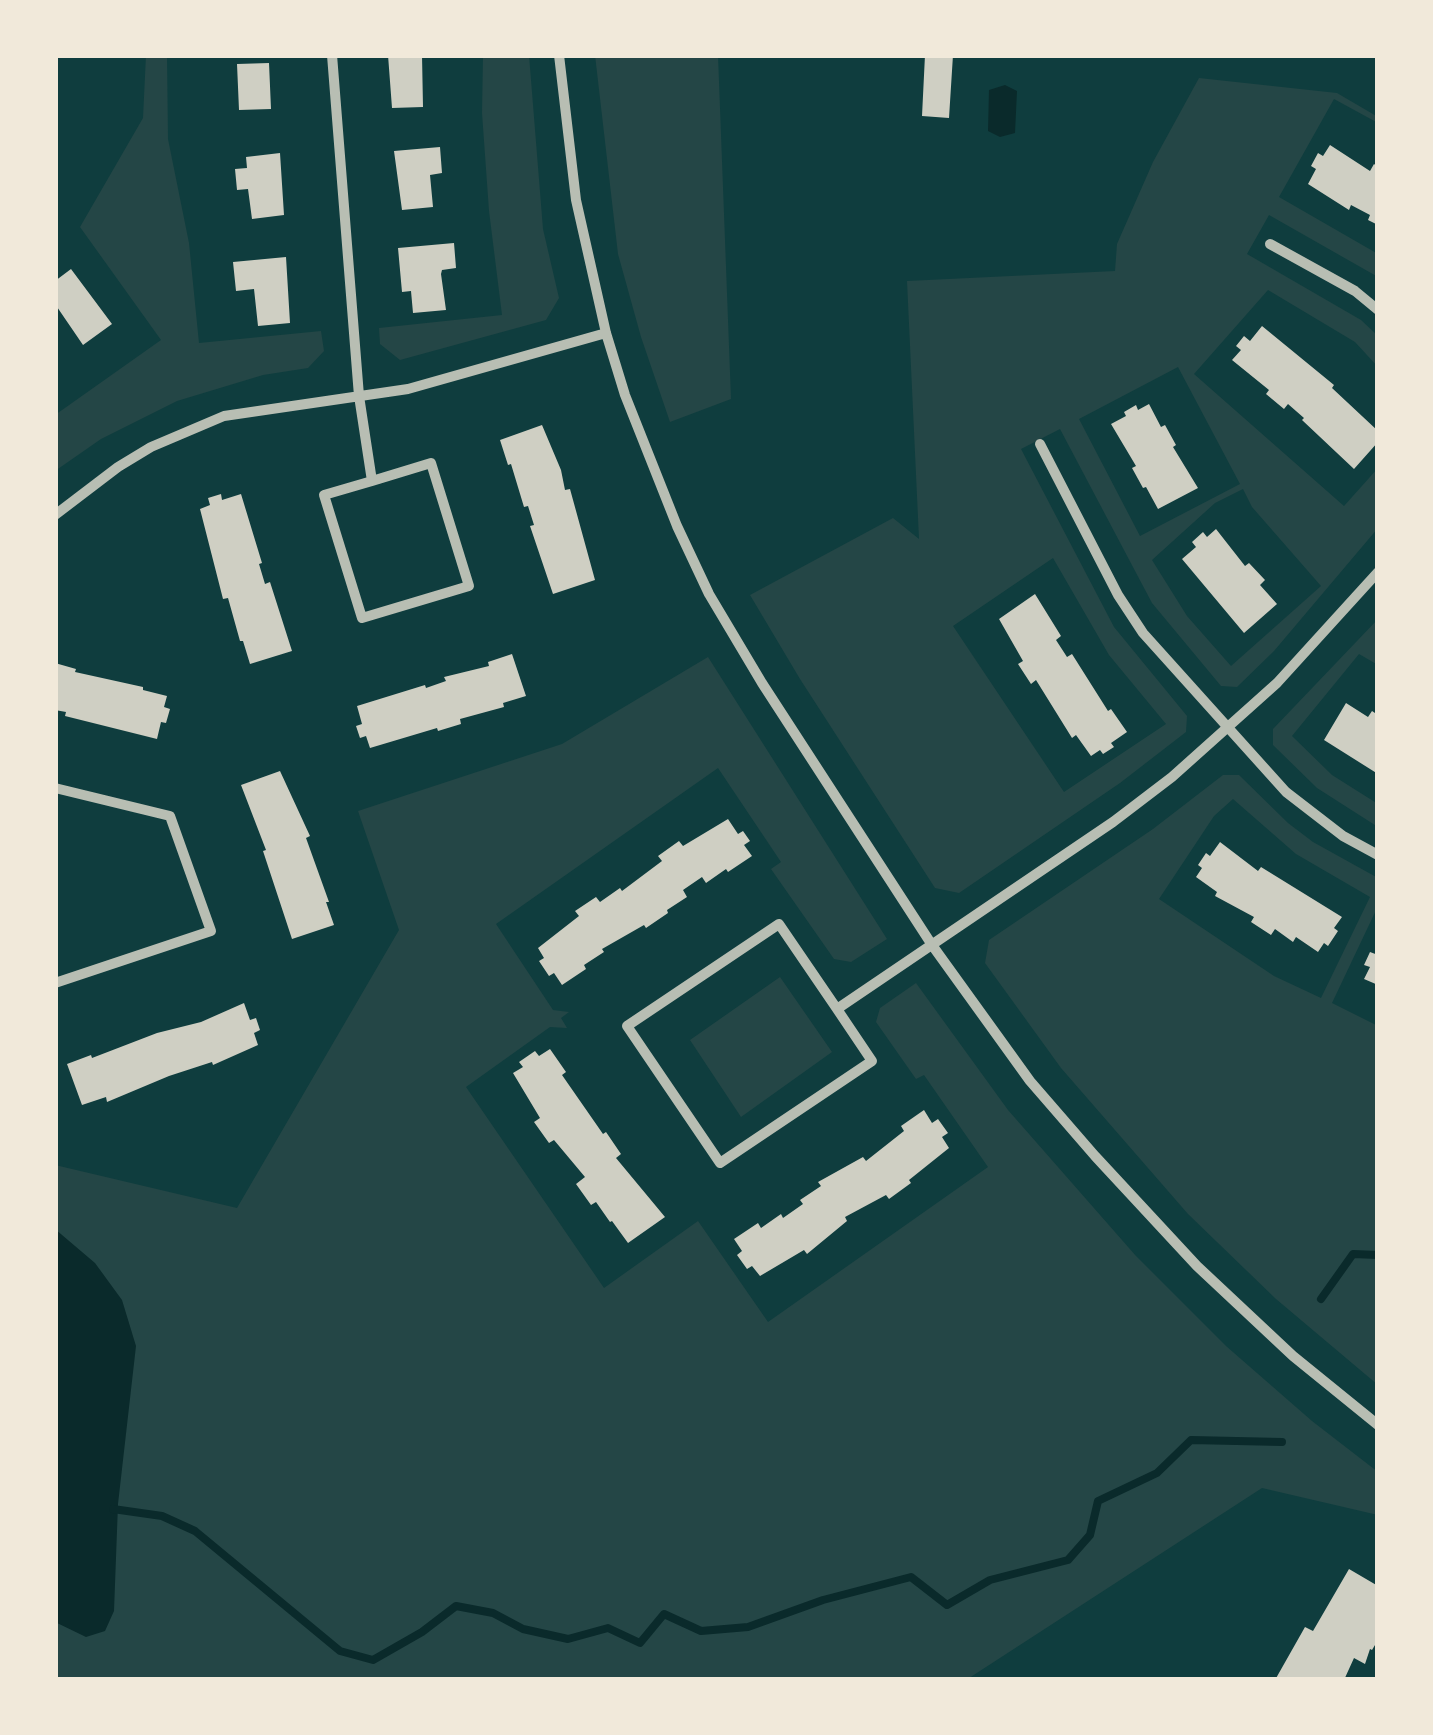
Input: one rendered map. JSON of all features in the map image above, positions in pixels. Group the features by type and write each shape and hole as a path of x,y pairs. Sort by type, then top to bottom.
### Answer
{"street":[{"path":"332,55 359,396 372,481"},
{"path":"559,55 576,200 606,334 648,458 710,594 762,683 932,945 1030,1081 1146,1212 1247,1314 1378,1425"},
{"path":"1270,244 1355,291 1378,310"},
{"path":"55,515 118,467 187,429 224,416 456,378 606,334"},
{"path":"1040,444 1135,620 1286,792 1344,836 1378,855"},
{"path":"431,463 469,586 362,618 324,495 372,481 431,463"},
{"path":"837,1009 1112,822 1228,729 1314,645 1378,572"},
{"path":"55,788 170,816 211,931 55,983"},
{"path":"779,924 837,1009 872,1061 720,1163 627,1026 779,924"}],"shaded area":[{"path":"146,55 167,55 168,139 189,243 199,343 321,331 324,351 308,368 263,375 177,401 101,439 55,471 55,415 161,340 80,227 143,118"},
{"path":"483,55 529,55 543,229 559,298 546,320 400,360 380,344 379,328 502,315 489,211 482,113"},
{"path":"595,55 718,55 731,399 670,422 618,254"},
{"path":"1199,78 1337,93 1378,117 1378,123 1334,99 1279,197 1378,254 1378,277 1269,215 1247,254 1361,320 1378,336 1378,367 1355,342 1268,290 1194,374 1344,506 1378,468 1378,528 1274,651 1237,687 1221,686 1152,603 1060,429 1021,449 1114,627 1187,716 1186,732 1120,783 959,893 935,888 750,595 893,518 919,539 907,281 1115,271 1117,244 1153,162","holes":["1178,367 1240,484 1140,536 1079,419","1243,489 1252,507 1321,586 1231,666 1187,616 1152,560 1215,503","1053,558 1109,655 1166,724 1064,792 953,626"]},
{"path":"1005,85 1017,91 1015,133 1000,137 988,131 989,90"},
{"path":"1378,619 1378,665 1359,654 1292,736 1332,775 1378,804 1378,827 1317,788 1273,745 1273,729"},
{"path":"708,657 887,939 851,962 834,959 771,869 781,862 718,768 496,924 553,1010 569,1012 561,1018 567,1028 550,1027 466,1087 604,1288 698,1221 768,1322 988,1167 924,1075 916,1079 876,1022 880,1008 916,983 1008,1110 1136,1256 1226,1346 1378,1472 1378,1515 1262,1488 966,1680 55,1680 55,1165 237,1208 399,930 358,811 562,744"},
{"path":"1223,775 1239,775 1313,842 1378,878 1378,906 1332,1003 1378,1026 1378,1385 1276,1299 1188,1214 1061,1068 985,963 989,940 1153,829","holes":["1233,799 1296,854 1370,897 1321,998 1274,976 1159,899 1214,816"]},
{"path":"780,977 832,1052 741,1117 690,1040"},
{"path":"55,1229 95,1263 122,1300 136,1346 118,1504 114,1611 105,1631 86,1637 55,1622"}],"building":[{"path":"388,55 422,55 423,107 392,108"},
{"path":"925,55 953,55 949,118 922,116"},
{"path":"269,63 271,109 239,110 237,64"},
{"path":"1330,145 1370,171 1374,164 1378,167 1378,225 1368,220 1370,215 1351,205 1349,210 1308,184 1316,169 1311,166 1318,153 1323,156"},
{"path":"440,147 442,173 430,175 433,207 402,210 394,151"},
{"path":"280,153 284,215 252,219 248,189 237,190 235,169 247,168 246,157"},
{"path":"454,243 456,268 442,270 441,274 446,310 413,313 411,291 402,292 398,248"},
{"path":"286,257 290,323 258,326 254,289 236,291 233,262"},
{"path":"71,269 112,324 83,345 55,304 55,281"},
{"path":"1262,326 1334,385 1332,388 1378,431 1378,442 1354,469 1304,418 1288,404 1284,409 1266,394 1269,390 1232,360 1241,350 1236,346 1244,336 1250,341"},
{"path":"1149,404 1161,427 1165,425 1176,445 1173,447 1198,488 1158,509 1111,424 1136,405 1138,410"},
{"path":"542,425 565,490 570,489 595,580 553,594 530,526 534,525 528,506 524,507 500,440"},
{"path":"221,494 222,500 241,494 265,584 270,582 292,651 250,664 228,598 223,599 200,509 210,505 208,498"},
{"path":"1216,529 1245,566 1249,563 1265,580 1260,585 1277,604 1244,633 1182,559 1196,547 1192,542 1203,532 1207,537"},
{"path":"1035,594 1061,636 1056,640 1067,657 1072,654 1108,711 1111,709 1127,732 1103,754 1100,750 1091,756 1076,735 1072,738 1036,680 1031,684 1018,664 1023,661 999,619"},
{"path":"512,654 526,696 503,703 504,707 460,719 461,724 438,731 437,728 370,748 366,736 360,738 356,726 362,724 357,706 425,685 426,688 446,681 444,677 489,666 488,662"},
{"path":"55,663 167,696 164,707 170,709 166,723 161,722 157,739 65,716 66,712 55,710"},
{"path":"1346,703 1368,717 1372,711 1378,715 1378,774 1324,740"},
{"path":"280,771 310,836 306,838 334,925 292,939 263,851 266,850 241,785"},
{"path":"728,819 738,834 743,831 750,841 744,845 752,856 706,883 702,877 683,890 687,897 668,913 602,949 604,952 584,965 586,969 562,985 554,973 549,976 539,961 544,958 538,948 579,916 575,911 596,897 600,902 620,888 622,891 662,861 658,856 679,841 683,846"},
{"path":"1220,842 1258,871 1261,867 1342,917 1328,946 1324,943 1318,952 1275,929 1271,935 1251,922 1254,917 1215,896 1217,892 1196,877 1206,853 1210,856"},
{"path":"1370,952 1378,955 1378,985 1364,979 1370,967 1364,965"},
{"path":"244,1003 250,1020 256,1018 260,1030 254,1033 258,1045 107,1102 106,1097 82,1105 67,1064 201,1022"},
{"path":"550,1049 566,1072 562,1075 621,1154 616,1158 665,1217 628,1243 596,1202 591,1205 576,1184 585,1177 554,1140 549,1143 534,1122 540,1118 513,1073 523,1067 519,1062 535,1051 539,1056"},
{"path":"924,1110 932,1123 938,1119 948,1133 942,1137 949,1148 909,1180 911,1183 889,1199 886,1195 845,1217 847,1221 807,1254 804,1250 760,1276 752,1266 747,1269 737,1255 742,1251 734,1239 758,1223 761,1228 781,1214 783,1218 821,1186 818,1182 863,1157 866,1161 904,1131 901,1126"},
{"path":"1349,1569 1378,1586 1378,1640 1365,1664 1354,1658 1344,1680 1275,1680 1305,1627 1313,1631"}],"waterway":[{"path":"1321,1299 1353,1254 1378,1255"},
{"path":"113,1509 162,1516 195,1531 340,1651 373,1660 422,1632 456,1606 493,1613 523,1629 568,1639 608,1628 640,1643 664,1614 701,1631 748,1627 823,1600 911,1577 947,1605 990,1580 1068,1560 1090,1535 1098,1501 1157,1473 1191,1440 1282,1442"}]}
